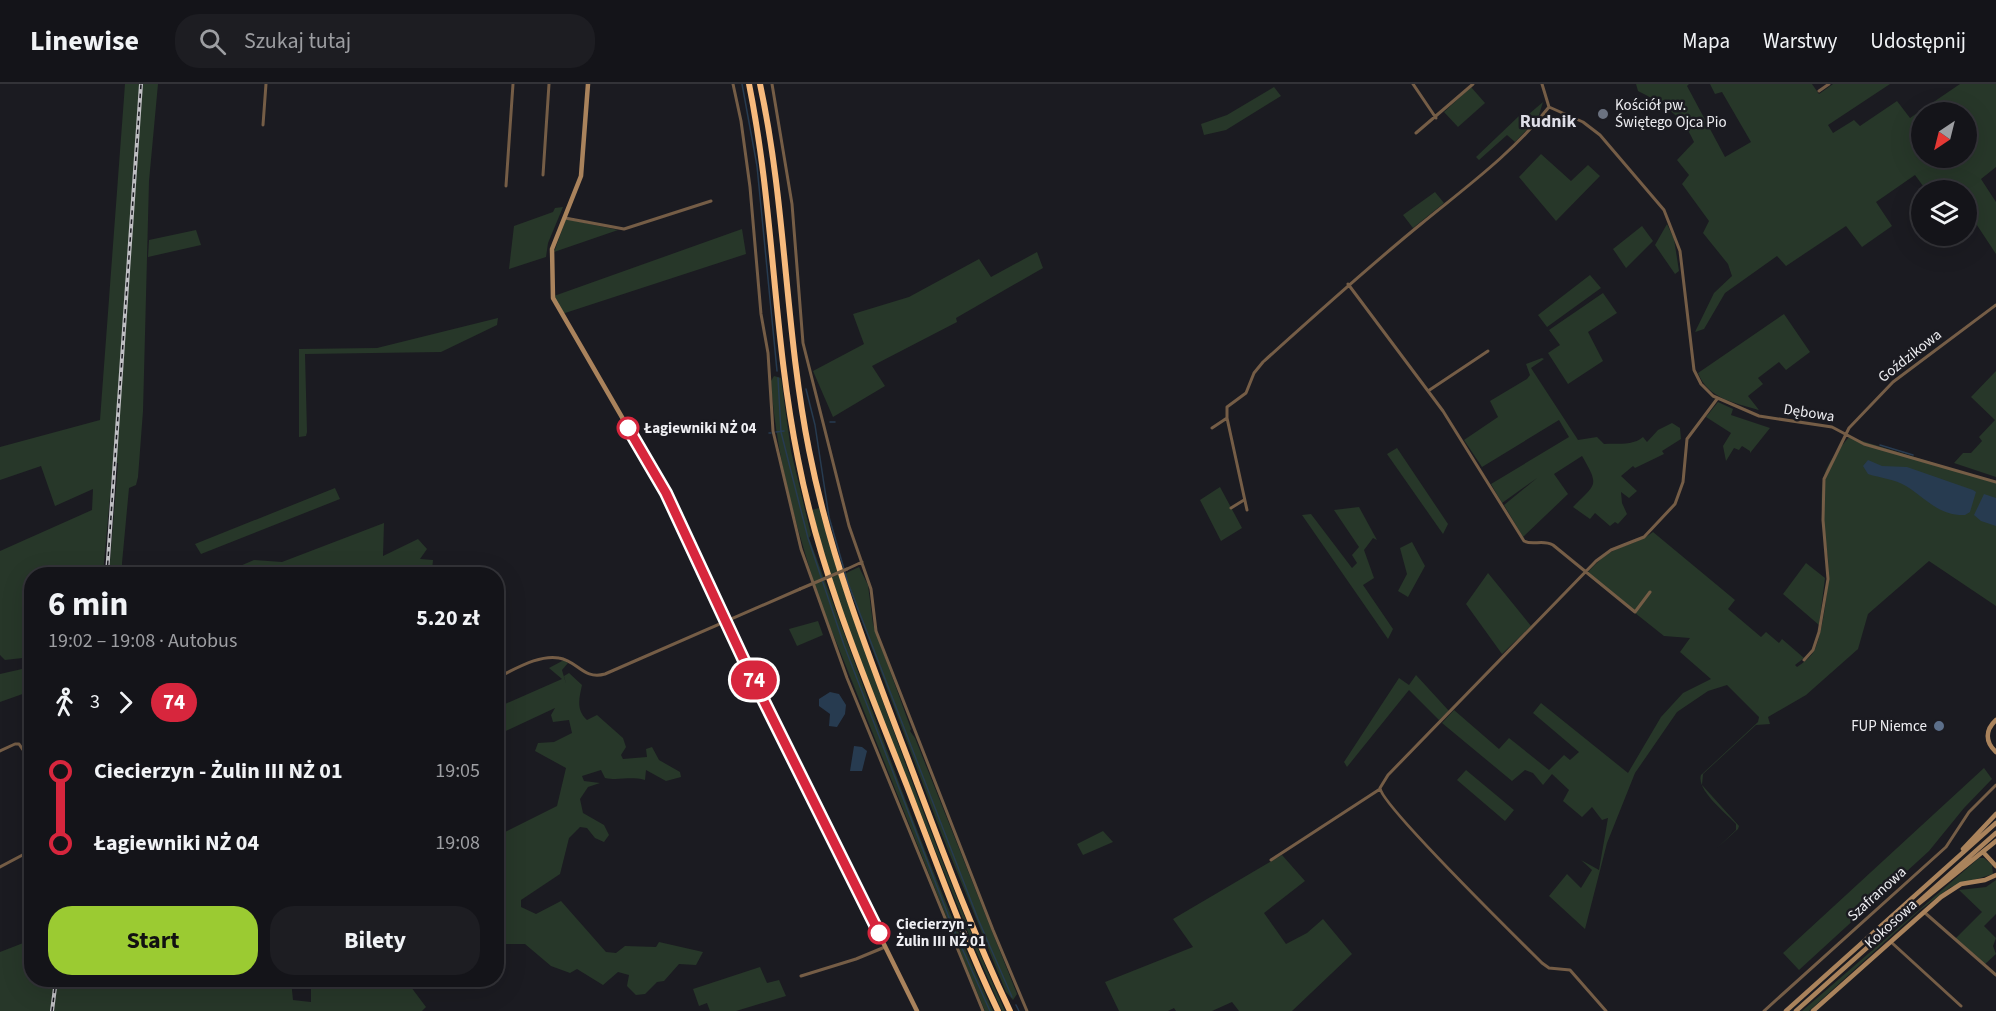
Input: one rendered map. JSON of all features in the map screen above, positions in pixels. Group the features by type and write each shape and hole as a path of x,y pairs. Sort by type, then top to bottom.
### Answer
{"highway":[{"path":"749,84 767,199 786,390 797,458 813,524 852,645 958,916 998,1011"},
{"path":"760,84 774,164 799,397 815,480 830,539 859,630 932,823 966,912 1010,1011"}],"street":[{"path":"263,125 266,84"},
{"path":"506,186 513,84"},
{"path":"543,175 549,84"},
{"path":"588,84 580,176 551,254 552,298 666,493 725,621 917,1011"},
{"path":"733,84 741,121 750,187 759,293 768,353 773,430 801,549 847,678 983,1011"},
{"path":"772,84 792,204 803,343 849,526 871,589 879,637 988,920 1027,1011"},
{"path":"1413,84 1436,118"},
{"path":"1416,133 1473,84"},
{"path":"1247,510 1227,418 1227,407 1246,393 1256,369 1348,284 1472,185 1517,143 1549,107 1542,84"},
{"path":"1819,91 1829,84"},
{"name":"Dębowa","path":"1549,107 1582,122 1600,135 1660,204 1680,251 1697,379 1716,399 1759,416 1832,427 1864,444 1996,482"},
{"path":"564,217 624,229 711,201"},
{"path":"1348,284 1428,391 1471,455 1523,540 1528,544 1542,541 1551,544 1635,612 1650,592"},
{"name":"Goździkowa","path":"1804,660 1813,650 1820,632 1828,579 1822,520 1824,478 1847,434 1853,423 1893,382 1996,305"},
{"path":"1428,391 1488,351"},
{"path":"1271,860 1380,789 1388,775 1608,551 1644,537 1675,504 1683,482 1687,439 1716,399"},
{"path":"1212,428 1227,418"},
{"path":"1231,508 1244,500"},
{"path":"504,675 549,657 564,659 588,675 602,675 862,562"},
{"path":"1996,720 1989,728 1988,737 1991,747 1996,752"},
{"path":"0,751 17,744 24,749"},
{"name":"Szafranowa","path":"1764,1011 1946,847 1969,812 1996,785"},
{"path":"1380,789 1387,801 1442,862 1542,963 1549,968 1563,967 1571,971 1606,1011"},
{"path":"1951,862 1996,814"},
{"path":"1786,1011 1996,823"},
{"path":"1796,1011 1905,911 1996,833"},
{"path":"1905,911 1996,841"},
{"path":"1983,852 1996,866"},
{"path":"0,867 24,854"},
{"name":"Kokosowa","path":"1813,1011 1923,911 1959,885 1985,880 1996,875"},
{"path":"1923,911 1996,975"},
{"path":"1890,940 1961,1006"},
{"path":"801,976 856,959 885,947"}],"green space":[{"path":"125,84 158,84 149,181 143,411 138,477 136,485 129,488 122,567 110,567 118,463 113,463 104,567 24,567 24,658 5,660 0,655 0,551 92,510 93,489 55,506 41,466 0,480 0,447 100,420"},
{"path":"1636,84 1689,84 1687,86 1725,157 1751,142 1722,92 1715,94 1710,84 1812,84 1819,94 1833,84 1890,84 1828,125 1833,133 1854,120 1860,126 1897,101 1911,117 1911,168 1977,168 1977,102 1934,102 1960,84 1996,84 1996,167 1981,179 1996,202 1996,254 1977,225 1977,180 1919,180 1915,175 1876,202 1892,226 1862,247 1846,226 1786,266 1777,256 1725,293 1704,329 1695,332 1714,293 1732,276 1728,264 1703,233 1709,221 1682,184 1689,175 1677,160 1694,142 1678,118 1655,100 1638,91"},
{"path":"1274,87 1281,96 1226,130 1204,135 1201,124 1227,115"},
{"path":"1471,87 1485,103 1458,127 1444,112"},
{"path":"1543,102 1538,118 1515,142 1507,135 1479,160 1476,157 1519,116 1523,119"},
{"path":"1541,154 1571,181 1588,165 1600,176 1556,221 1519,177"},
{"path":"1435,192 1444,203 1413,228 1403,215"},
{"path":"563,207 548,243 546,257 509,269 514,226 553,212 555,208"},
{"path":"566,219 618,230 554,252"},
{"path":"1667,224 1674,239 1679,271 1675,274 1655,245"},
{"path":"1642,226 1653,241 1626,268 1613,249"},
{"path":"742,229 746,254 562,314 554,296"},
{"path":"196,230 201,245 148,257 149,240"},
{"path":"1037,252 1043,268 956,318 957,322 872,366 885,386 833,417 813,371 864,344 853,314 909,297 979,259 991,277"},
{"path":"1590,275 1601,288 1547,327 1538,315"},
{"path":"1603,293 1617,313 1588,332 1603,361 1568,384 1548,353 1560,345 1549,330"},
{"path":"1784,314 1810,352 1786,370 1779,362 1758,378 1763,384 1748,396 1759,410 1724,399 1709,389 1698,373"},
{"path":"498,318 497,325 441,352 305,354 307,432 306,436 299,437 299,349 377,348"},
{"path":"1544,359 1531,368 1578,440 1597,437 1604,444 1625,444 1643,437 1647,442 1658,430 1672,423 1680,428 1681,439 1662,451 1664,454 1635,468 1633,466 1621,476 1637,491 1629,498 1621,492 1622,503 1627,514 1618,524 1615,522 1610,526 1595,513 1590,519 1573,507 1593,484 1593,479 1582,456 1554,474 1568,494 1523,537 1504,505 1537,478 1502,503 1491,484 1569,437 1559,420 1482,467 1464,440 1498,417 1490,401 1527,379 1530,375 1526,364"},
{"path":"1996,371 1996,477 1954,463 1963,453 1971,453 1982,441 1979,437 1995,420 1971,397"},
{"path":"774,376 781,378 791,451 811,535 809,538 919,835 993,1011 985,1011 968,971 821,604 796,522 783,466 771,381"},
{"path":"1718,402 1733,409 1731,415 1770,428 1750,453 1742,446 1739,450 1734,448 1726,461 1723,446 1731,433 1706,417"},
{"path":"1849,437 1996,482 1996,606 1929,561 1868,614 1858,649 1806,695 1768,717 1770,724 1756,725 1703,774 1702,785 1701,775 1758,722 1759,717 1727,685 1708,691 1677,712 1635,773 1607,843 1585,929 1549,896 1567,874 1581,888 1592,870 1581,860 1599,870 1608,818 1602,820 1592,807 1582,817 1563,801 1569,790 1552,774 1543,785 1533,773 1525,770 1512,781 1442,723 1454,710 1499,749 1509,738 1549,770 1564,755 1570,760 1579,752 1533,713 1541,703 1628,773 1661,717 1683,693 1711,679 1680,652 1690,638 1664,636 1586,574 1602,558 1653,532 1735,600 1728,609 1761,637 1766,632 1779,643 1782,639 1804,658 1795,665 1797,667 1814,651 1825,606 1828,559 1822,507 1824,476 1831,460"},
{"path":"1397,448 1448,524 1443,534 1387,454"},
{"path":"1220,487 1242,528 1221,541 1200,500"},
{"path":"335,488 340,499 201,554 195,544"},
{"path":"1359,507 1377,540 1373,538 1364,550 1374,578 1363,585 1393,629 1388,639 1302,515 1311,514 1352,568 1357,563 1352,555 1359,547 1334,510"},
{"path":"819,508 853,617 904,760 931,833 1005,1011 1002,1011 970,937 834,589 812,510"},
{"path":"384,523 383,556 418,539 427,549 420,559 433,560 432,567 240,567 254,560 282,562"},
{"path":"1412,542 1425,566 1408,597 1398,591 1407,574 1400,548"},
{"path":"1806,563 1825,578 1819,625 1783,594"},
{"path":"859,567 868,585 873,624 910,731 915,738 1017,994 1013,1000 1006,992 942,835 844,574"},
{"path":"1488,573 1531,626 1502,654 1466,604"},
{"path":"818,621 823,635 797,646 789,629"},
{"path":"564,660 568,663 562,670 566,684 564,676 569,673 582,685 579,700 581,712 587,720 597,715 623,738 626,747 621,755 623,759 647,757 646,749 652,747 659,760 680,772 681,777 666,781 646,770 645,780 605,778 601,770 582,776 584,781 600,783 588,787 580,799 583,813 604,825 609,835 604,842 595,838 587,828 580,827 569,838 560,874 521,900 521,907 536,914 561,901 606,952 616,953 625,946 656,947 659,942 703,952 696,965 679,964 664,981 657,982 645,994 636,995 627,986 629,975 618,972 603,985 577,969 570,973 551,966 525,944 504,944 504,832 557,806 566,768 535,751 538,743 554,742 572,733 569,720 553,722 551,715 555,708 504,732 504,704 562,679 549,668"},
{"path":"24,669 24,693 0,702 0,674"},
{"path":"1416,675 1449,711 1439,720 1409,690 1347,767 1344,762 1399,678 1409,685"},
{"path":"1984,768 1992,779 1964,808 1929,851 1799,970 1783,953"},
{"path":"1466,770 1514,810 1505,821 1457,780"},
{"path":"1702,785 1739,826 1738,829 1717,848 1736,830 1736,824 1713,801"},
{"path":"1103,831 1113,842 1083,855 1077,844"},
{"path":"1282,855 1305,881 1264,913 1286,944 1307,933 1323,919 1352,954 1292,1011 1239,1011 1232,1002 1212,1011 1176,1011 1174,1008 1168,1011 1119,1011 1105,982 1193,947 1173,919"},
{"path":"1979,858 1984,858 1992,865 1993,874 1951,887 1920,910 1809,1011 1802,1011"},
{"path":"1996,880 1996,914 1984,926 1996,938 1993,946 1996,954 1984,965 1955,939 1982,912 1959,890 1986,887"},
{"path":"24,943 24,987 228,987 231,989 292,987 293,1000 311,1002 311,987 411,987 426,1007 422,1011 0,1011 0,952"},
{"path":"760,967 767,983 779,980 786,996 736,1011 710,1011 707,1003 699,1006 693,989"}],"water":[{"path":"1868,460 1882,466 1907,467 1973,490 1976,492 1970,512 1965,515 1947,513 1902,484 1868,474 1863,466"},
{"path":"1984,494 1996,498 1996,526 1981,521 1974,515"},
{"path":"830,692 839,694 846,705 845,714 837,727 829,726 830,714 819,706 819,699"},
{"path":"854,746 862,747 867,751 862,771 850,771"}],"waterway":[{"path":"742,84 757,166 777,371"},
{"path":"778,378 781,432 808,538 844,645 953,928 990,1011"},
{"path":"806,389 815,425 829,517 848,583 978,919 1012,997"},
{"path":"830,422 835,422"},
{"path":"776,432 784,431"},
{"path":"1880,445 1913,455"},
{"path":"1016,1005 1019,1011"}],"railway":[{"path":"107,567 141,84"},
{"path":"52,1011 55,987"}],"bus line":[{"name":"74","path":"628,428 666,493 747,667 879,933"}],"place":[{"name":"Kościół pw. Świętego Ojca Pio","path":"1603,114"},
{"name":"Łagiewniki NŻ 04","path":"628,428"},
{"name":"FUP Niemce","path":"1939,726"},
{"name":"Ciecierzyn - Żulin III NŻ 01","path":"879,933"}],"district":[{"name":"Rudnik","path":"1548,121"}]}
